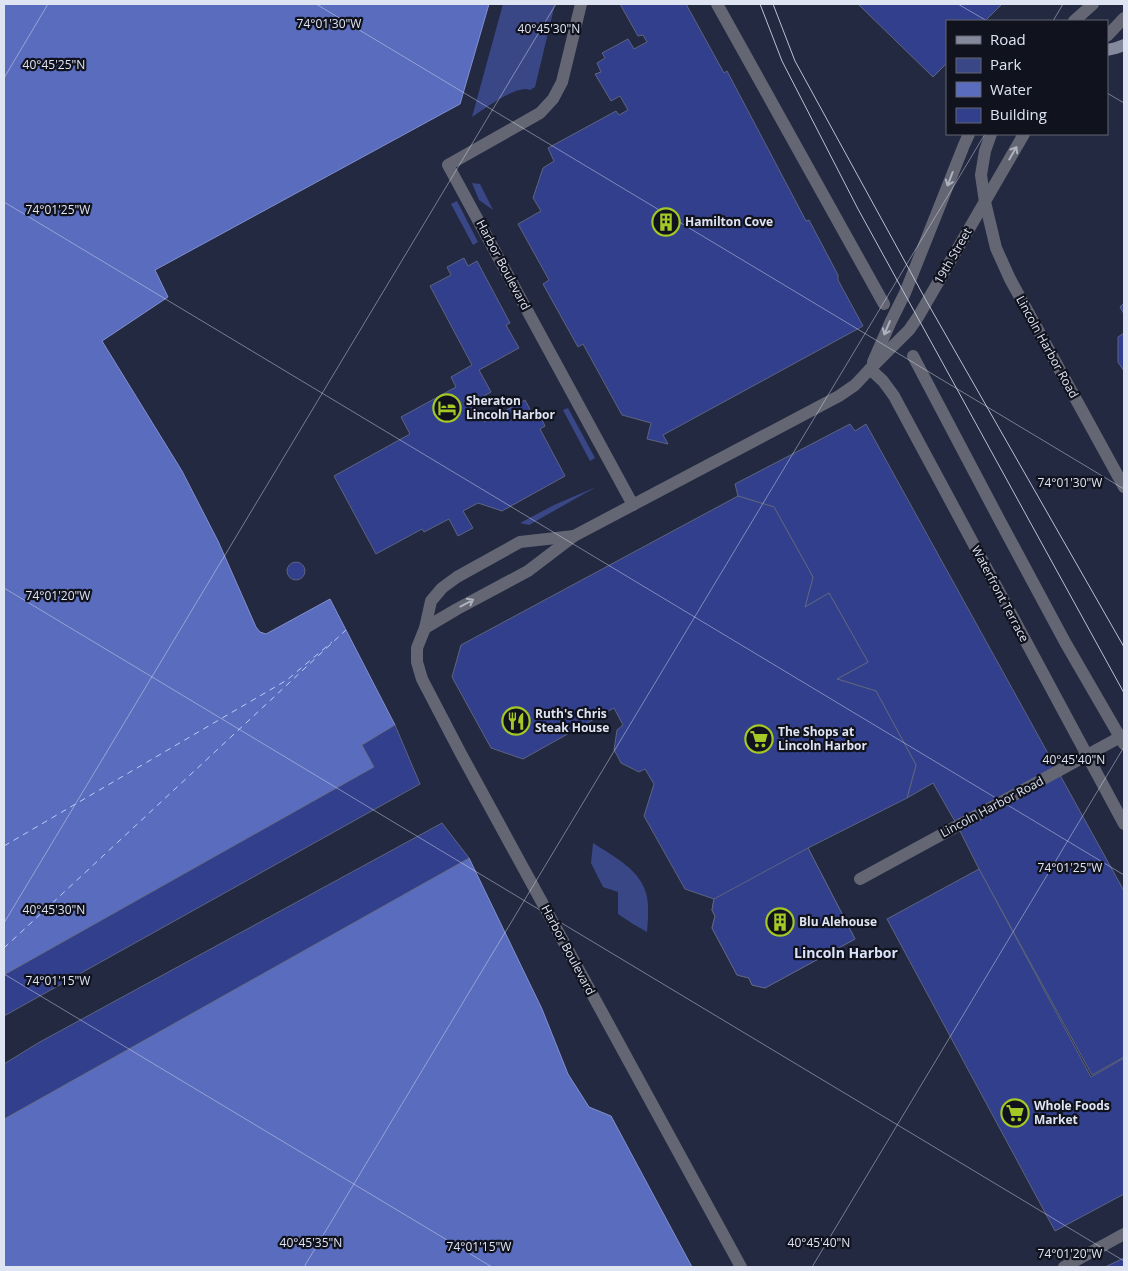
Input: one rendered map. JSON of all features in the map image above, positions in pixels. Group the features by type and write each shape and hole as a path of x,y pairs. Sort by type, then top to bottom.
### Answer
{"main road":[{"path":"1108,50 1124,45"}],"street":[{"name":"Harbor Boulevard","path":"425,628 528,571 574,536 633,505 448,165 534,118 553,99 562,82 581,4"},
{"path":"717,4 884,304"},
{"path":"1075,20 1093,4"},
{"path":"1108,35 1124,18"},
{"name":"19th Street","path":"870,369 905,293 969,135"},
{"name":"Lincoln Harbor Road","path":"991,135 981,176 996,248 1010,279 1124,487"},
{"name":"19th Street","path":"633,505 839,396 855,385 909,330 918,317 1023,135"},
{"path":"913,356 1065,642 1124,744"},
{"name":"Waterfront Terrace","path":"870,369 883,381 894,396 1124,824"},
{"name":"Harbor Boulevard","path":"574,536 520,542 456,578 442,588 431,601 425,628 419,642 417,662 422,679 740,1267"},
{"name":"Lincoln Harbor Road","path":"860,879 1124,735"},
{"path":"1064,1267 1124,1234"}],"green space":[{"path":"503,4 555,4 535,87 530,90 524,89 509,94 472,117"},
{"path":"472,183 480,184 493,210 479,200"},
{"path":"457,201 478,242 473,245 451,204"},
{"path":"568,408 595,458 590,461 563,410"},
{"path":"596,487 529,525 520,523 554,505"},
{"path":"593,843 626,865 639,879 648,901 647,932 618,914 618,892 603,887 591,863"}],"water":[{"path":"4,4 489,4 460,104 155,270 168,297 102,341 182,471 218,541 256,627 260,632 266,634 330,599 395,725 362,745 374,767 4,975"},
{"path":"469,858 542,1009 568,1074 589,1107 611,1116 692,1267 4,1267 4,1119"}],"building":[{"name":"Hamilton Cove","path":"620,4 686,4 724,73 727,71 806,221 809,220 863,326 663,435 668,444 647,439 651,423 622,415 583,344 578,347 543,284 549,280 518,224 541,211 533,198 543,168 554,161 548,148 616,111 619,115 628,110 620,96 611,101 595,74 601,72 597,63 605,58 602,53 628,39 634,49 647,42 643,35 638,36"},
{"path":"858,4 1002,4 986,20 946,20 946,64 933,77"},
{"name":"Sheraton Lincoln Harbor","path":"464,258 468,266 477,261 510,323 506,325 519,348 479,370 491,392 473,402 484,422 525,400 534,417 539,414 545,426 540,429 565,476 502,511 478,503 463,511 473,528 458,536 449,519 424,532 422,529 376,554 334,476 410,434 401,417 456,387 451,377 472,365 430,286 451,275 447,267"},
{"path":"1124,303 1124,314 1120,307"},
{"path":"1124,333 1124,371 1118,362 1118,337"},
{"path":"850,424 855,431 866,424 1124,891 1124,1057 1092,1075 933,783 907,798 916,765 876,691 837,679 868,662 829,593 805,607 813,577 774,507 738,496 735,484"},
{"name":"The Shops at Lincoln Harbor","path":"738,496 774,507 813,577 805,607 829,593 868,662 837,679 876,691 916,765 907,798 808,848 855,939 765,988 752,985 749,978 737,975 712,928 715,916 712,910 714,899 685,889 644,816 654,784 645,769 639,772 621,763 614,750 617,730 623,725 614,708 523,759 491,748 452,677 461,645"},
{"path":"296,562 302,565 305,571 302,577 296,580 290,577 287,571 290,565"},
{"path":"395,725 420,784 4,1016 4,975 374,767 362,745"},
{"path":"442,823 469,858 4,1119 4,1064 38,1043"},
{"name":"Blu Alehouse","path":"808,848 855,939 765,988 752,985 749,978 737,975 712,928 715,916 712,910 714,899"},
{"path":"979,869 1091,1077 1124,1058 1124,1194 1055,1231 887,919"},
{"path":"1124,1258 1124,1267 1105,1267"}],"ferry route":[{"path":"4,948 346,630"},
{"path":"4,846 287,680 332,642"}],"tram line":[{"path":"760,4 782,61 858,209 1124,693"},
{"path":"773,4 795,61 927,302 1124,647"}],"place":[{"name":"Hamilton Cove","path":"666,222"},
{"name":"Sheraton Lincoln Harbor","path":"447,408"},
{"name":"Ruth's Chris Steak House","path":"516,721"},
{"name":"The Shops at Lincoln Harbor","path":"759,739"},
{"name":"Blu Alehouse","path":"780,922"},
{"name":"Whole Foods Market","path":"1015,1113"}],"district":[{"name":"Lincoln Harbor","path":"846,953"}]}
